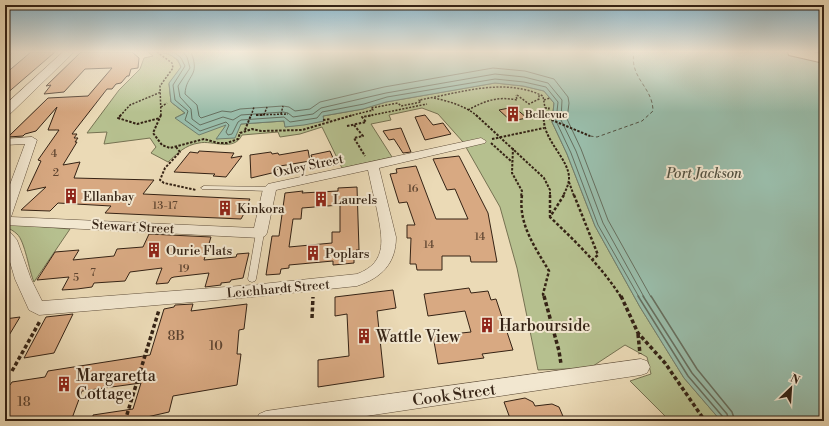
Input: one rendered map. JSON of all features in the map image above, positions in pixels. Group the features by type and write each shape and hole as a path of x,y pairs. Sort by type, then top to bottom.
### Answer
{"street":[{"path":"5,112 48,72"},
{"path":"5,142 32,140 5,216"},
{"path":"373,166 485,140"},
{"name":"Oxley Street","path":"260,233 270,189 273,187 373,166"},
{"name":"Leichhardt Street","path":"5,235 12,244 23,279 35,305 39,308 313,285 362,279 376,269 385,257 390,245 373,166"},
{"name":"Stewart Street","path":"5,221 260,233"},
{"name":"Cook Street","path":"266,421 641,368"}],"lane":[{"path":"204,188 270,189"},
{"path":"252,279 260,233"}],"path":[{"path":"170,72 160,86 161,118 153,133 162,144 170,148 204,139 218,143 227,143 238,139 240,133 245,130 302,130 335,119 373,110 371,108 398,103 401,106 421,102 419,100 422,99"},
{"path":"422,99 492,87 523,88 539,93 543,96 545,108 542,122 568,172 569,182 598,255 593,259"},
{"path":"161,92 130,105 118,118 136,124 161,118"},
{"path":"467,110 489,99 508,98 517,100 516,95 529,104 539,99 539,93"},
{"path":"431,98 448,101 473,112 544,178 550,190 550,216 593,259 616,288 638,333 665,363 688,394 705,421"},
{"path":"544,100 550,98"},
{"path":"347,126 366,122 362,117 427,104 422,99"},
{"path":"161,107 167,102"},
{"path":"280,114 283,106"},
{"path":"245,130 254,107"},
{"path":"264,114 267,107"},
{"path":"545,108 549,108 547,118 590,136"},
{"path":"250,116 264,114 288,114"},
{"path":"255,115 268,116 271,114"},
{"path":"323,120 335,119"},
{"path":"354,125 363,136 354,138 373,166"},
{"path":"499,137 544,128"},
{"path":"195,137 200,140"},
{"path":"485,140 512,162"},
{"path":"176,147 180,152 167,166 160,180 164,183 200,191 204,188"},
{"path":"513,148 512,173 522,191 519,203 524,226 549,271 543,294 559,351"},
{"path":"550,216 569,182"},
{"path":"312,318 313,285"},
{"path":"125,421 163,298"},
{"path":"12,371 42,317"},
{"path":"638,333 641,368"}],"shaded area":[{"path":"137,72 178,72 169,84 171,102 185,113 175,118 227,124 217,139 241,124 284,121 285,127 324,121 323,116 363,109 386,102 495,83 523,86 544,91 554,103 552,122 567,154 595,226 640,307 684,378 721,421 670,421 630,381 651,374 647,357 625,345 590,368 538,370 517,268 500,207 463,142 438,114 422,108 389,115 391,120 371,124 392,157 342,168 322,127 300,134 280,137 278,132 242,135 234,143 229,144 205,142 194,144 182,150 168,162 151,153 156,147 150,138 104,144 107,132 87,133 119,90"},
{"path":"10,224 70,229 34,282 25,249 20,238 15,232 6,227"}],"water":[{"name":"Port Jackson","path":"177,72 824,72 824,421 721,421 684,378 640,307 595,226 567,154 552,122 554,103 544,91 523,86 495,83 386,102 363,109 323,116 324,121 304,125 285,127 284,121 241,124 235,138 216,139 226,125 199,135 175,118 185,113 171,102 169,83"}],"building":[{"path":"8,72 32,72 5,95 5,74"},
{"path":"61,72 82,72 64,92 44,94 51,85 46,86"},
{"path":"109,72 130,72 129,76 127,76 121,83 116,84 112,89 107,89 72,134 77,134 74,138 78,138 75,142 77,142 63,165 80,162 74,178 154,180 143,194 250,199 241,219 105,213 111,206 58,203 50,211 21,210 46,187 27,191 41,161 38,160 59,130 48,130 57,107 36,131 23,136 8,137 48,98 88,96"},
{"name":"Bellevue","path":"514,107 527,118 511,121 499,110"},
{"path":"425,115 433,125 443,123 451,134 425,140 415,117"},
{"path":"401,128 411,152 403,153 394,139 389,140 383,131"},
{"path":"308,150 310,161 280,166 280,169 275,170 276,172 251,178 250,155 271,152 272,154 278,153 279,155"},
{"path":"199,151 234,153 231,158 242,156 226,177 213,176 215,174 174,172 190,152 198,153"},
{"path":"330,151 336,165 316,168 311,155"},
{"path":"459,156 488,213 497,262 471,262 470,256 442,256 442,270 417,270 416,264 410,264 411,238 407,238 407,225 415,225 407,202 399,203 390,174 397,173 396,169 416,166 436,219 468,219 455,189 447,190 433,159"},
{"path":"357,187 359,250 356,250 354,263 333,265 333,261 289,265 289,268 281,269 280,274 266,275 272,236 279,236 285,193 303,191 302,193 338,191 338,188","holes":["340,205 340,232 332,232 332,243 289,247 293,219 301,219 302,208"]},
{"path":"149,234 211,237 204,260 236,257 237,254 249,253 243,278 221,283 221,285 205,287 209,273 174,277 171,278 168,283 156,284 162,268 130,272 125,281 94,283 92,287 77,289 62,290 69,277 37,280 55,252 79,250 73,260 114,256 117,249 143,247"},
{"name":"Harbourside","path":"469,288 471,293 488,291 491,300 496,299 513,350 482,354 484,358 438,364 433,336 471,332 465,311 428,316 424,294"},
{"name":"Wattle View","path":"393,290 396,308 377,311 384,377 318,387 318,360 349,356 347,314 335,316 335,297"},
{"path":"193,304 191,311 247,304 244,329 239,330 237,354 241,354 237,385 173,396 169,412 120,421 93,421 93,415 133,409 141,383 82,391 71,421 5,421 5,386 10,385 12,382 45,377 48,371 150,355 164,309 174,307 175,305"},
{"path":"73,314 54,353 24,358 46,317"},
{"path":"20,317 5,342 5,319"},
{"path":"525,398 533,402 535,406 552,404 559,407 565,421 511,421 504,402"}],"ferry route":[{"path":"590,136 597,137 642,121 653,111 649,95 636,72"}],"place":[{"name":"Bellevue","path":"513,114"},
{"name":"Ellanbay","path":"71,196"},
{"name":"Laurels","path":"321,199"},
{"name":"Kinkora","path":"225,208"},
{"name":"Ourie Flats","path":"154,250"},
{"name":"Poplars","path":"313,253"},
{"name":"Harbourside","path":"487,325"},
{"name":"Wattle View","path":"364,336"},
{"name":"Margaretta Cottage","path":"64,384"}]}
